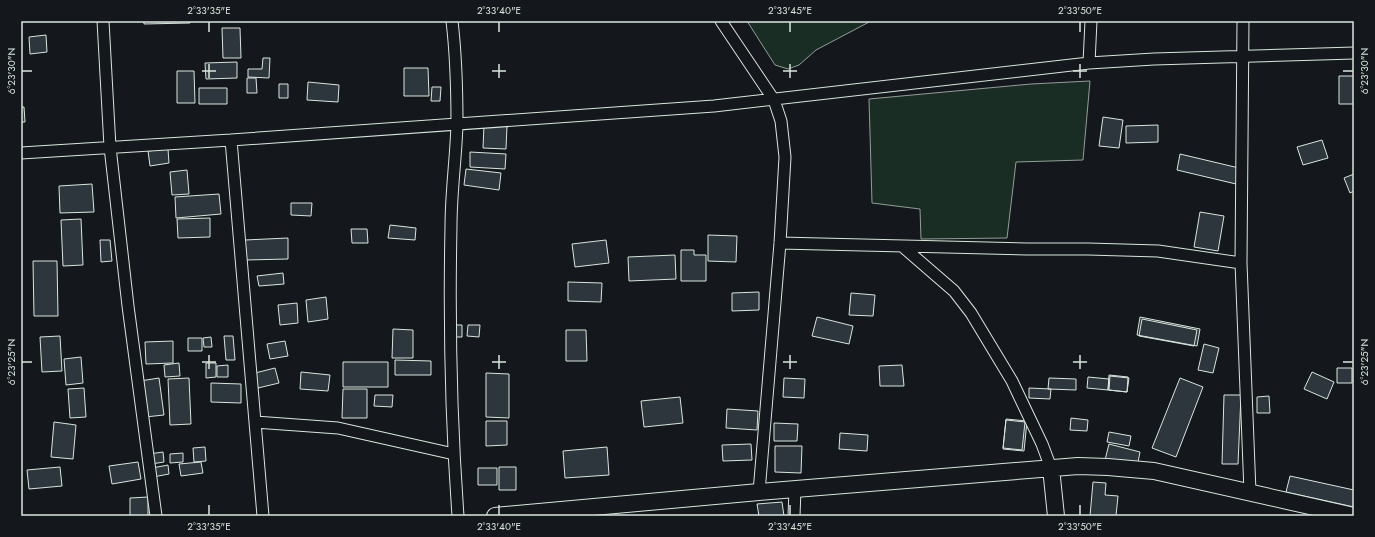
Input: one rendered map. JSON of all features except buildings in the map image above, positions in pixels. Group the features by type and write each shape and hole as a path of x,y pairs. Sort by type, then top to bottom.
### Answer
{"street":[{"path":"103,21 110,147 127,298 156,516"},
{"path":"452,21 456,54 457,124 450,224 451,329 454,454 458,516"},
{"path":"721,21 774,100 781,121 785,157 780,243 759,492"},
{"path":"1088,63 1091,21"},
{"path":"1243,21 1241,263 1250,492"},
{"path":"21,153 231,140 706,106 774,100 1088,63 1354,53"},
{"path":"231,140 263,516"},
{"path":"780,243 1088,248 1158,251 1241,263"},
{"path":"902,246 954,291 971,313 1012,381 1042,444 1051,468 1056,516"},
{"path":"255,422 338,428 454,454"},
{"path":"495,516 566,513 759,492 1078,466 1154,471 1354,516"},
{"path":"794,489 794,516"}],"green space":[{"path":"747,21 871,21 816,50 799,65 788,69 775,65"},
{"path":"1090,81 1083,160 1016,162 1007,238 921,239 920,209 872,203 869,99 1031,84"}]}
